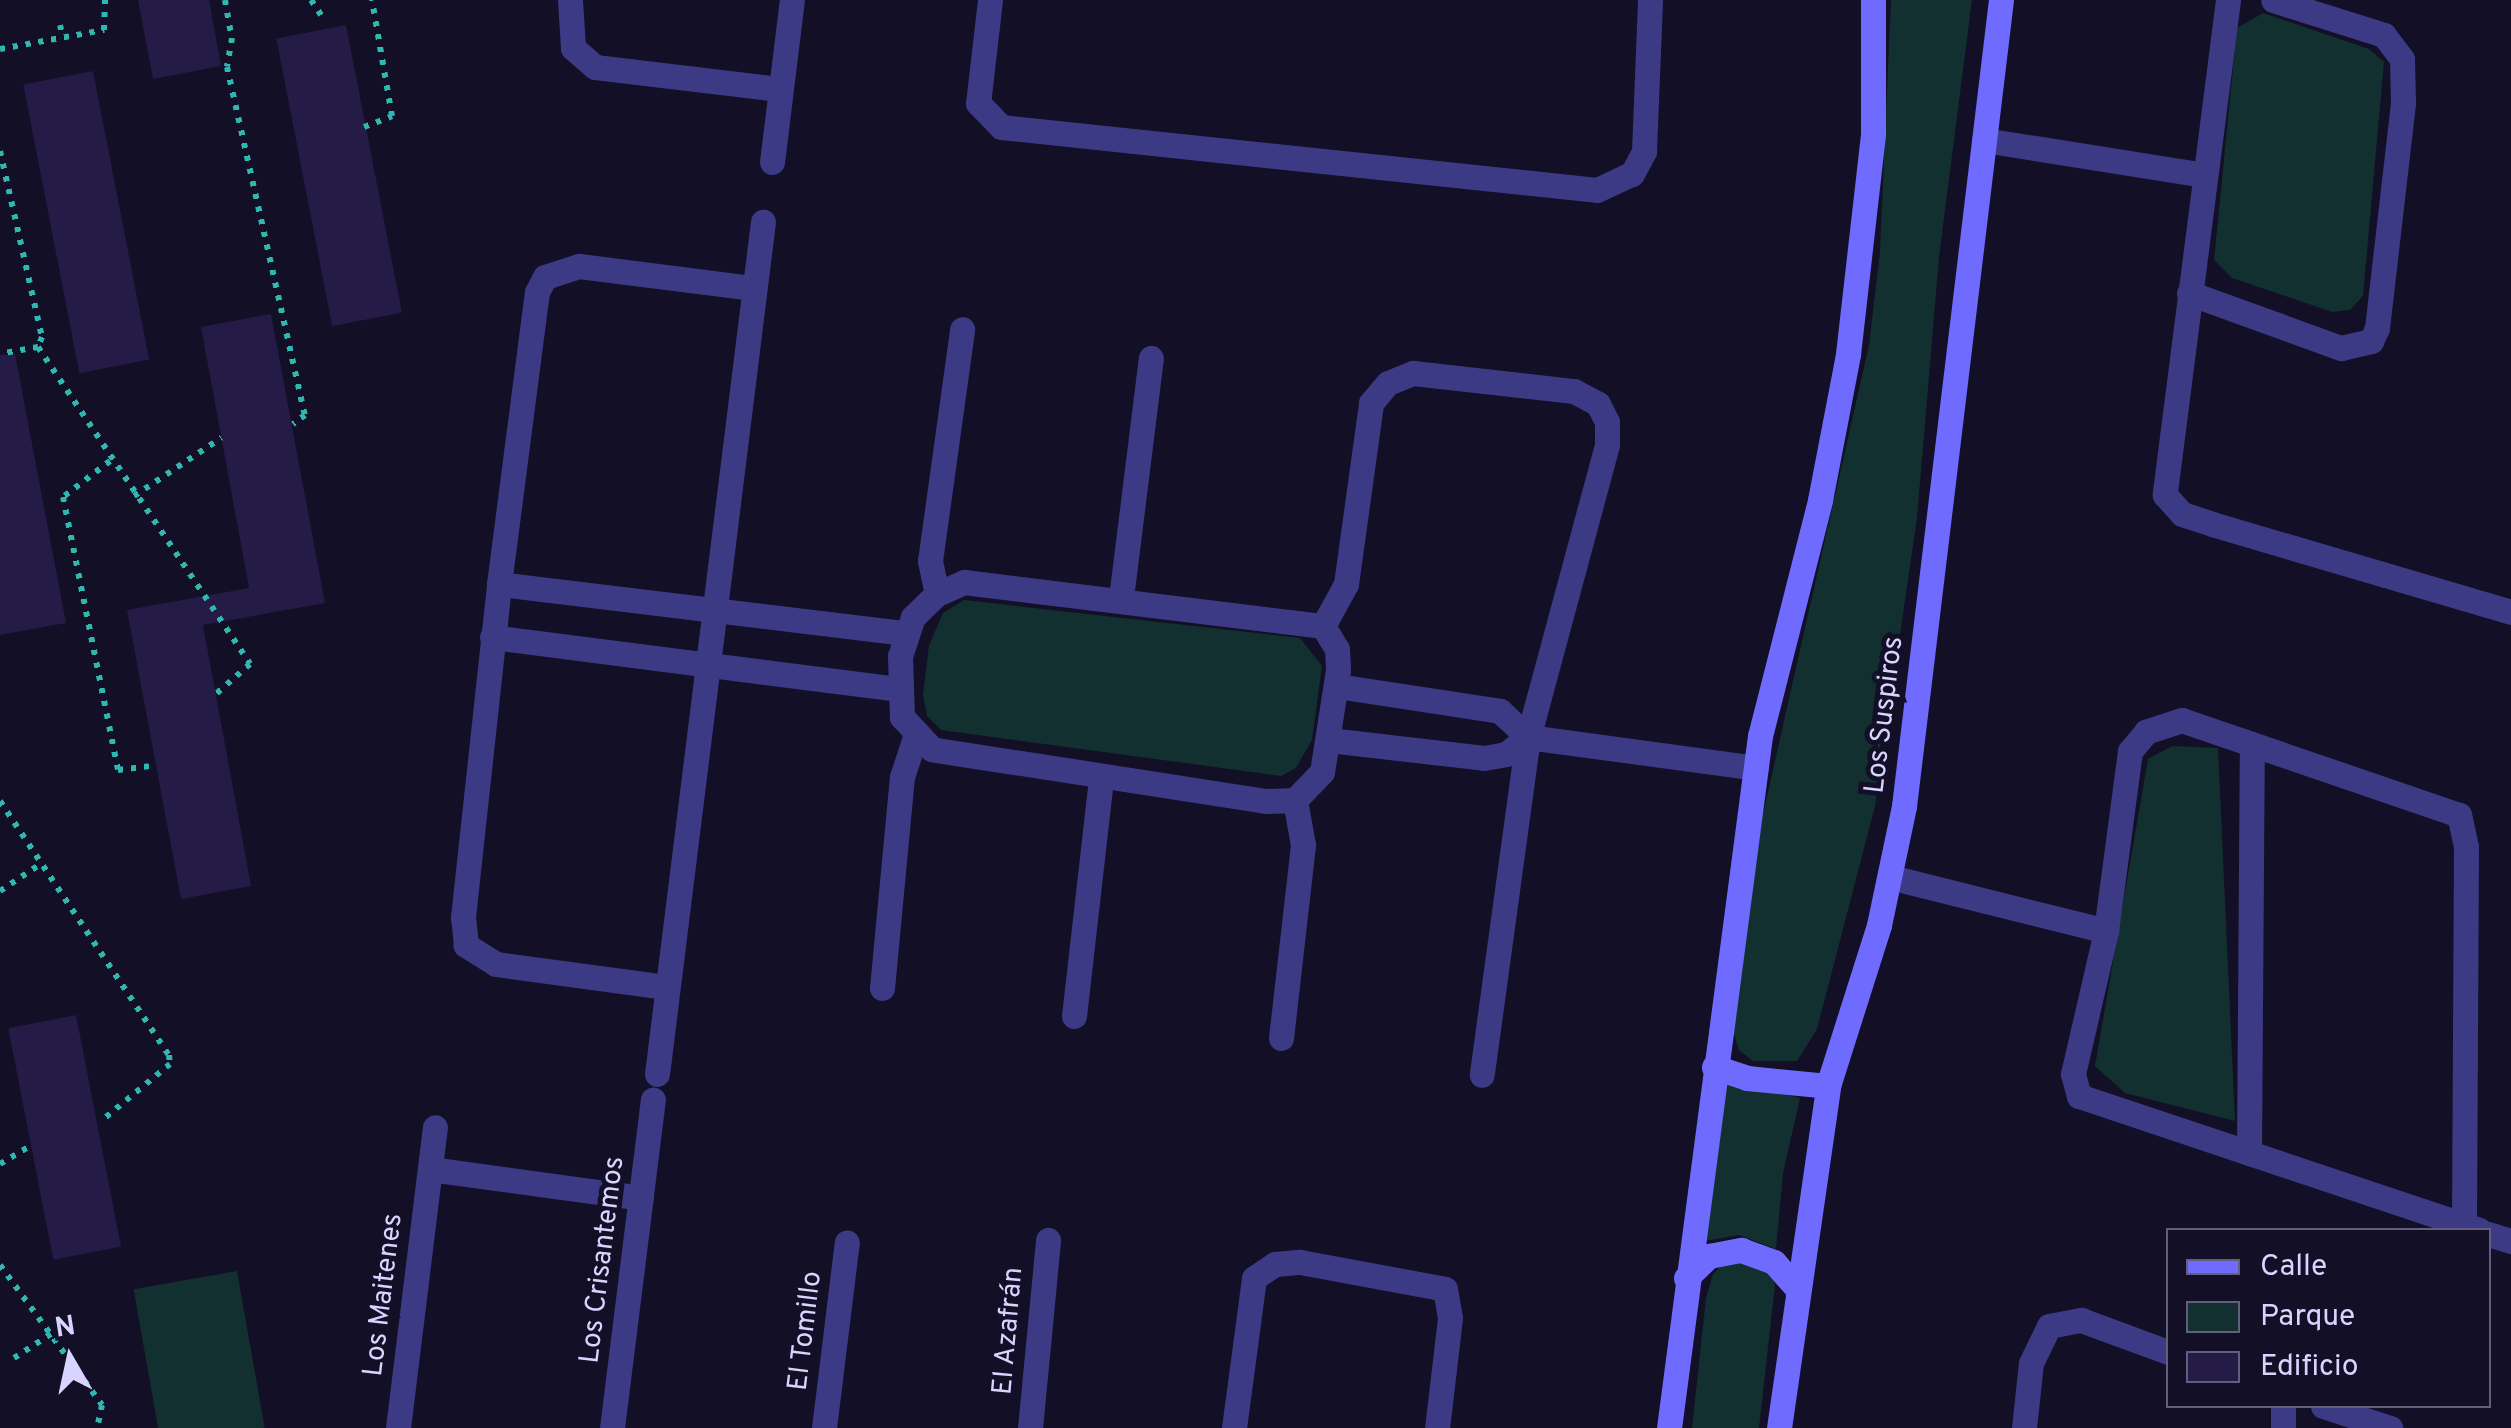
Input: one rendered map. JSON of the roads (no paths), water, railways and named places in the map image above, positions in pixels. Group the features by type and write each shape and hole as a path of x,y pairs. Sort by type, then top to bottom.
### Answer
{"street":[{"path":"570,0 573,48 596,67 780,89"},
{"path":"772,162 792,0"},
{"path":"990,0 978,103 1001,127 1597,190 1632,174 1644,151 1650,0"},
{"path":"1668,1428 1756,768 1848,354 1873,133 1873,0"},
{"name":"Los Suspiros","path":"1780,1428 1796,1287 1828,1086 1890,877 2001,0"},
{"path":"2228,0 2163,482 2171,505 2212,524 2511,612"},
{"path":"2189,293 2341,348 2371,341 2377,328 2403,102 2402,59 2384,35 2273,0"},
{"path":"1984,140 2205,175"},
{"name":"Los Crisantemos","path":"612,1428 763,222"},
{"path":"666,987 496,964 466,944 463,917 492,636 537,292 545,278 579,266 754,288"},
{"path":"937,594 930,561 962,329"},
{"path":"1121,598 1151,358"},
{"path":"1323,626 1346,584 1366,425 1378,392 1413,374 1589,396 1604,412 1607,444 1528,736 1482,1075"},
{"path":"1295,800 1101,779 944,753 915,737 902,716 896,689 905,634 937,594 984,583 1323,626"},
{"path":"499,584 905,634"},
{"path":"1295,800 1322,772 1329,740 1337,686 1337,649 1323,626"},
{"path":"492,636 896,689"},
{"path":"1337,686 1500,711 1528,736 1756,768"},
{"path":"2471,1228 2079,1096 2073,1074 2106,931 2130,751 2146,732 2182,720 2459,814 2466,847 2477,1228"},
{"path":"1329,740 1484,758 1506,754 1528,736"},
{"path":"882,988 902,777 915,737"},
{"path":"2250,1152 2252,744"},
{"path":"1074,1016 1101,779"},
{"path":"1281,1038 1303,846 1295,800"},
{"path":"1890,877 2106,931"},
{"path":"1714,1067 1747,1078 1828,1086"},
{"name":"Los Maitenes","path":"398,1428 436,1127"},
{"path":"430,1169 641,1198"},
{"name":"El Azafrán","path":"1030,1428 1048,1240"},
{"name":"El Tomillo","path":"824,1428 847,1242"},
{"path":"1686,1278 1709,1256 1740,1250 1766,1257 1796,1287"},
{"path":"1234,1428 1250,1296 1265,1268 1300,1262 1436,1282 1449,1297 1436,1428"},
{"path":"2024,1428 2031,1363 2049,1326 2080,1320 2166,1351"},
{"path":"2329,1408 2390,1428"}]}
